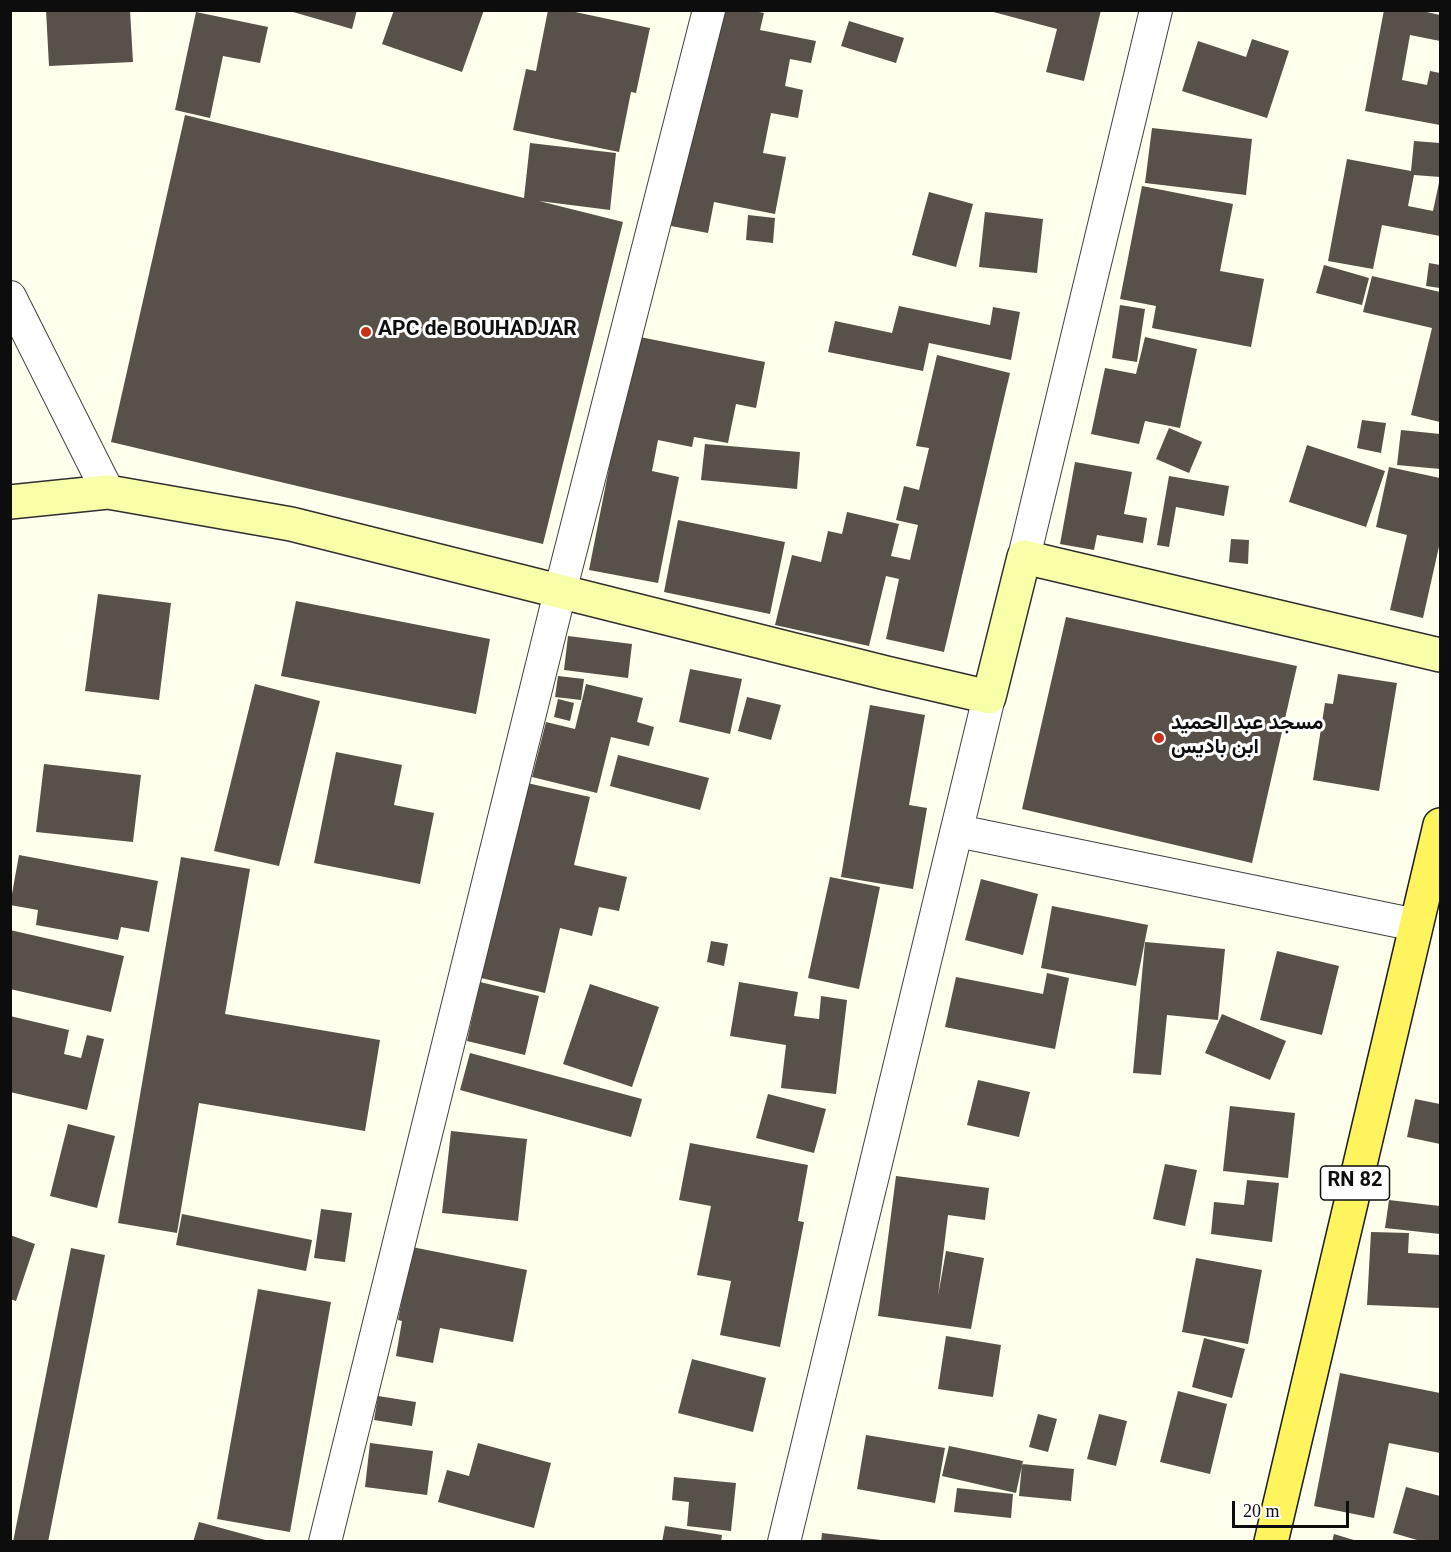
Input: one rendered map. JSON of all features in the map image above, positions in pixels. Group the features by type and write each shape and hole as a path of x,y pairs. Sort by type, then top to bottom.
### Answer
{"main road":[{"path":"10,502 108,492 291,524 989,697 1024,557 1440,655"},
{"name":"RN 82","path":"1271,1542 1440,825"}],"street":[{"path":"325,1542 560,592 709,10"},
{"path":"1024,557 1156,10"},
{"path":"10,297 108,492"},
{"path":"784,1542 989,697"},
{"path":"958,831 1416,926"}],"building":[{"path":"46,10 130,10 133,62 49,66"},
{"path":"286,10 357,10 352,29"},
{"path":"394,10 484,10 462,72 382,44"},
{"path":"548,10 566,10 650,28 636,93 631,92 619,152 513,130 526,69 536,71"},
{"path":"713,10 749,10 764,13 760,30 816,41 811,63 790,59 785,86 803,90 798,118 771,113 763,153 786,157 775,214 714,202 708,233 671,226"},
{"path":"986,10 1101,10 1084,81 1046,72 1057,29"},
{"path":"1384,10 1418,10 1440,15 1440,41 1410,35 1402,80 1427,85 1430,71 1440,73 1440,125 1365,111"},
{"path":"196,12 268,27 260,63 223,56 210,118 175,110"},
{"path":"849,21 904,38 896,63 841,46"},
{"path":"1252,39 1289,51 1267,118 1182,91 1198,41 1246,57"},
{"name":"APC de BOUHADJAR","path":"185,115 524,198 530,143 616,153 610,210 539,201 623,222 543,544 111,442"},
{"path":"1152,128 1252,139 1246,195 1145,183"},
{"path":"1414,141 1440,143 1440,177 1414,175 1408,206 1433,211 1440,178 1440,236 1382,225 1373,269 1328,261 1347,159 1411,171"},
{"path":"1142,186 1233,204 1220,271 1264,279 1251,347 1152,328 1156,306 1120,299"},
{"path":"929,192 973,204 956,267 912,255"},
{"path":"985,212 1043,219 1037,273 979,267"},
{"path":"748,215 775,218 773,243 746,240"},
{"path":"1429,263 1440,265 1440,288 1426,286"},
{"path":"1324,265 1369,278 1362,305 1316,293"},
{"path":"1372,276 1440,292 1440,422 1411,415 1432,328 1363,312"},
{"path":"1120,305 1145,309 1137,362 1112,358"},
{"path":"899,306 990,325 993,307 1020,312 1011,360 929,343 923,371 828,352 835,321 892,333"},
{"path":"635,336 765,362 756,408 736,404 728,443 694,437 692,447 658,440 652,471 679,477 658,583 589,570"},
{"path":"1145,337 1197,349 1180,428 1145,421 1139,444 1091,434 1105,368 1136,374"},
{"path":"937,355 1010,373 944,652 886,639 899,579 886,576 869,646 775,625 792,555 821,562 828,531 842,534 847,512 899,524 891,556 910,560 918,525 896,520 904,486 919,490 929,448 916,446"},
{"path":"1362,420 1386,423 1381,453 1357,448"},
{"path":"1169,428 1202,442 1189,473 1156,459"},
{"path":"1401,430 1440,434 1440,469 1397,465"},
{"path":"705,444 800,452 797,489 701,480"},
{"path":"1307,445 1385,471 1366,527 1289,502"},
{"path":"1075,462 1132,472 1124,514 1147,518 1143,543 1097,535 1094,550 1060,544"},
{"path":"1389,467 1440,478 1440,542 1423,618 1390,610 1407,535 1376,527"},
{"path":"1169,476 1229,486 1224,516 1176,507 1169,547 1157,545"},
{"path":"678,520 785,542 770,614 664,592"},
{"path":"1231,539 1249,540 1248,564 1229,562"},
{"path":"98,594 171,603 159,700 85,691"},
{"path":"296,601 490,639 476,714 281,676"},
{"name":"مسجد عبد الحميد ابن باديس","path":"1066,617 1297,666 1252,863 1022,809"},
{"path":"568,636 632,644 628,678 564,670"},
{"path":"690,669 742,679 730,734 679,722"},
{"path":"1338,674 1397,683 1379,791 1313,780 1325,703 1333,704"},
{"path":"558,676 584,679 581,700 555,697"},
{"path":"255,684 320,701 279,866 214,851"},
{"path":"586,684 643,698 637,722 654,727 649,746 611,737 597,793 532,777 546,722 575,729"},
{"path":"747,697 781,705 771,740 738,731"},
{"path":"558,699 574,703 570,721 554,717"},
{"path":"870,705 925,715 909,805 927,808 913,889 841,877"},
{"path":"336,752 402,765 394,805 434,813 420,884 314,863"},
{"path":"618,755 709,778 700,810 610,786"},
{"path":"44,764 141,775 133,842 36,832"},
{"path":"527,783 590,797 574,865 627,877 619,911 599,907 592,936 560,928 545,993 481,978"},
{"path":"19,855 158,881 149,932 121,927 118,940 36,925 38,910 10,905"},
{"path":"181,857 250,869 225,1014 380,1040 365,1131 199,1103 177,1233 118,1223"},
{"path":"830,877 880,887 859,989 808,978"},
{"path":"981,879 1038,894 1023,955 965,940"},
{"path":"1052,906 1148,925 1136,986 1041,968"},
{"path":"10,930 124,956 111,1012 10,989"},
{"path":"711,941 728,944 724,966 707,962"},
{"path":"1145,942 1225,949 1218,1020 1167,1015 1161,1075 1133,1073"},
{"path":"1277,951 1339,966 1322,1035 1260,1020"},
{"path":"1047,973 1069,978 1055,1049 945,1027 956,977 1043,994"},
{"path":"480,982 539,996 525,1055 467,1041"},
{"path":"739,982 798,992 794,1016 819,1019 821,996 847,1000 836,1094 781,1088 786,1045 730,1036"},
{"path":"590,984 659,1007 632,1087 563,1064"},
{"path":"1222,1014 1286,1041 1270,1080 1205,1053"},
{"path":"10,1016 69,1030 64,1054 81,1058 87,1035 104,1039 87,1110 10,1092"},
{"path":"470,1053 642,1099 631,1137 460,1090"},
{"path":"978,1080 1030,1092 1019,1137 967,1125"},
{"path":"768,1094 826,1109 814,1153 756,1138"},
{"path":"1415,1099 1440,1104 1440,1144 1407,1137"},
{"path":"1230,1106 1295,1113 1288,1178 1223,1171"},
{"path":"68,1124 115,1136 97,1208 50,1196"},
{"path":"451,1131 527,1139 518,1221 442,1213"},
{"path":"690,1143 808,1165 798,1221 804,1222 780,1347 720,1335 731,1281 697,1275 711,1206 679,1200"},
{"path":"1165,1164 1197,1170 1185,1226 1153,1219"},
{"path":"896,1176 989,1188 985,1220 948,1215 938,1296 946,1251 984,1258 971,1329 878,1316"},
{"path":"1247,1180 1279,1183 1272,1242 1211,1234 1214,1202 1244,1205"},
{"path":"1389,1200 1440,1206 1440,1234 1385,1228"},
{"path":"321,1209 352,1213 345,1262 314,1258"},
{"path":"182,1214 312,1240 306,1271 176,1245"},
{"path":"1371,1232 1409,1233 1408,1253 1440,1255 1440,1308 1367,1305"},
{"path":"10,1235 35,1244 16,1301 10,1299"},
{"path":"412,1247 527,1270 513,1342 440,1328 433,1363 396,1356 402,1321 398,1320"},
{"path":"71,1248 105,1255 48,1542 13,1542"},
{"path":"1196,1258 1262,1270 1248,1344 1182,1332"},
{"path":"258,1289 331,1302 290,1532 217,1519"},
{"path":"946,1336 1001,1345 993,1397 938,1389"},
{"path":"1204,1338 1245,1349 1232,1398 1192,1387"},
{"path":"692,1359 766,1378 753,1432 678,1413"},
{"path":"1340,1373 1440,1393 1440,1453 1389,1443 1374,1518 1314,1506"},
{"path":"1178,1391 1227,1404 1210,1474 1160,1462"},
{"path":"378,1396 416,1402 412,1426 374,1420"},
{"path":"1038,1414 1057,1419 1048,1452 1029,1447"},
{"path":"1099,1414 1127,1421 1116,1466 1087,1459"},
{"path":"866,1435 945,1448 935,1503 857,1489"},
{"path":"370,1443 433,1451 427,1495 365,1487"},
{"path":"478,1443 551,1463 534,1528 438,1502 447,1470 469,1476"},
{"path":"949,1446 1023,1461 1016,1493 942,1476"},
{"path":"1022,1464 1074,1469 1071,1501 1019,1496"},
{"path":"674,1477 736,1483 731,1531 687,1526 689,1502 672,1500"},
{"path":"1406,1487 1440,1496 1440,1542 1424,1542 1393,1533"},
{"path":"957,1488 1013,1494 1011,1518 954,1512"},
{"path":"199,1522 269,1541 269,1542 193,1542"},
{"path":"665,1526 722,1535 721,1542 662,1542"},
{"path":"822,1533 881,1540 881,1542 821,1542"},
{"path":"1334,1534 1357,1541 1357,1542 1332,1542"}],"place":[{"name":"APC de BOUHADJAR","path":"366,332"},
{"name":"مسجد عبد الحميد ابن باديس","path":"1159,738"}]}
